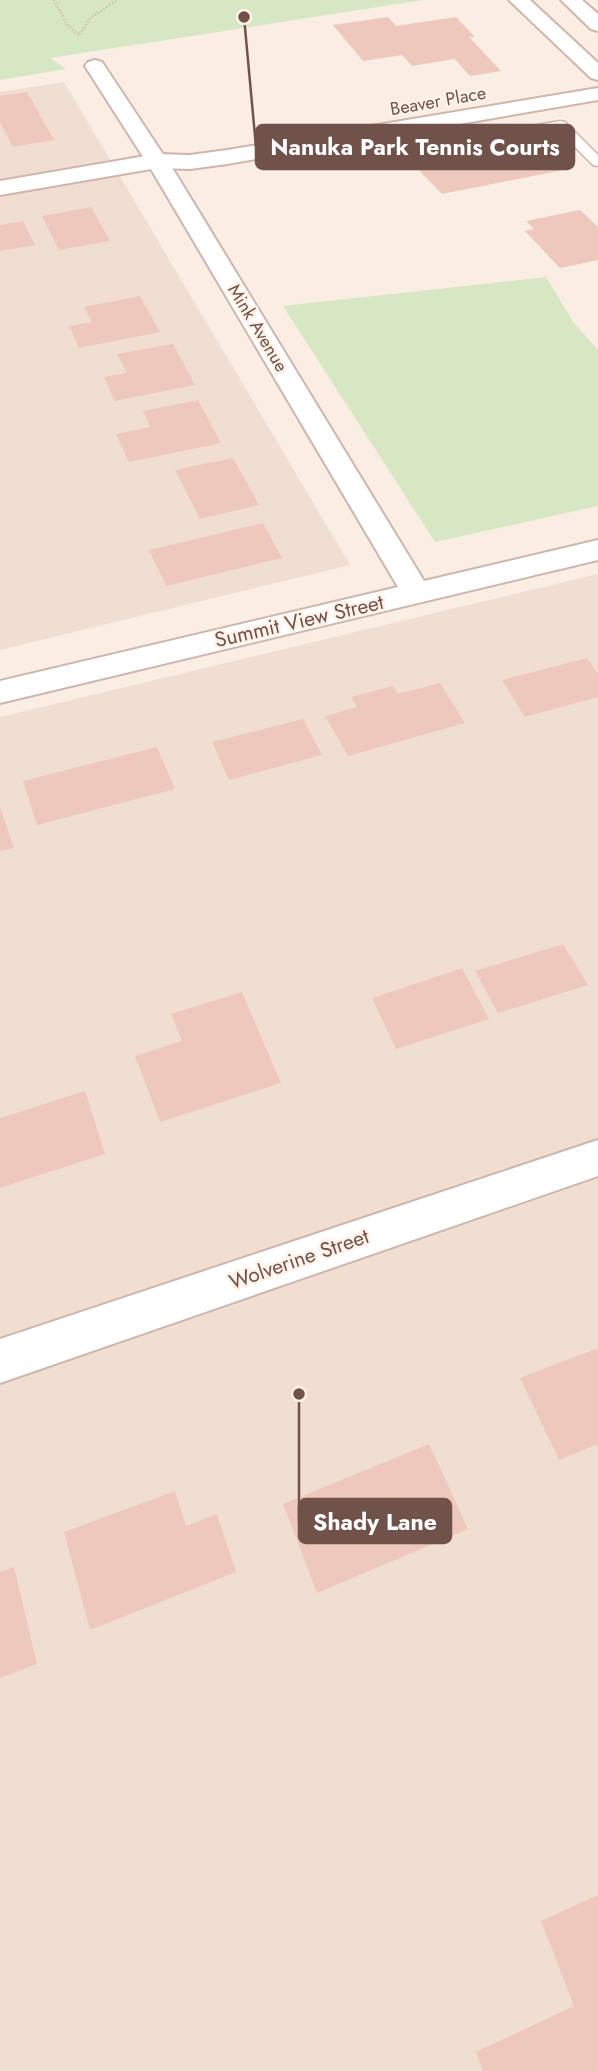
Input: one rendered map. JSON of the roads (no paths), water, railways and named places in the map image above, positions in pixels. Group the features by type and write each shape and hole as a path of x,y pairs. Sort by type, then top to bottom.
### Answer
{"street":[{"path":"519,0 598,73"},
{"path":"571,0 598,25"},
{"name":"Mink Avenue","path":"95,66 157,161 417,594"},
{"name":"Beaver Place","path":"0,188 157,161 210,142 598,73"},
{"name":"Beaver Place","path":"157,161 190,162 227,158 598,94"},
{"name":"Summit View Street","path":"0,692 598,550"},
{"name":"Wolverine Street","path":"0,1361 598,1158"}],"lane":[{"path":"444,145 560,125 598,162"}],"place":[{"name":"Nanuka Park Tennis Courts","path":"244,17"},
{"name":"Shady Lane","path":"299,1394"}]}
